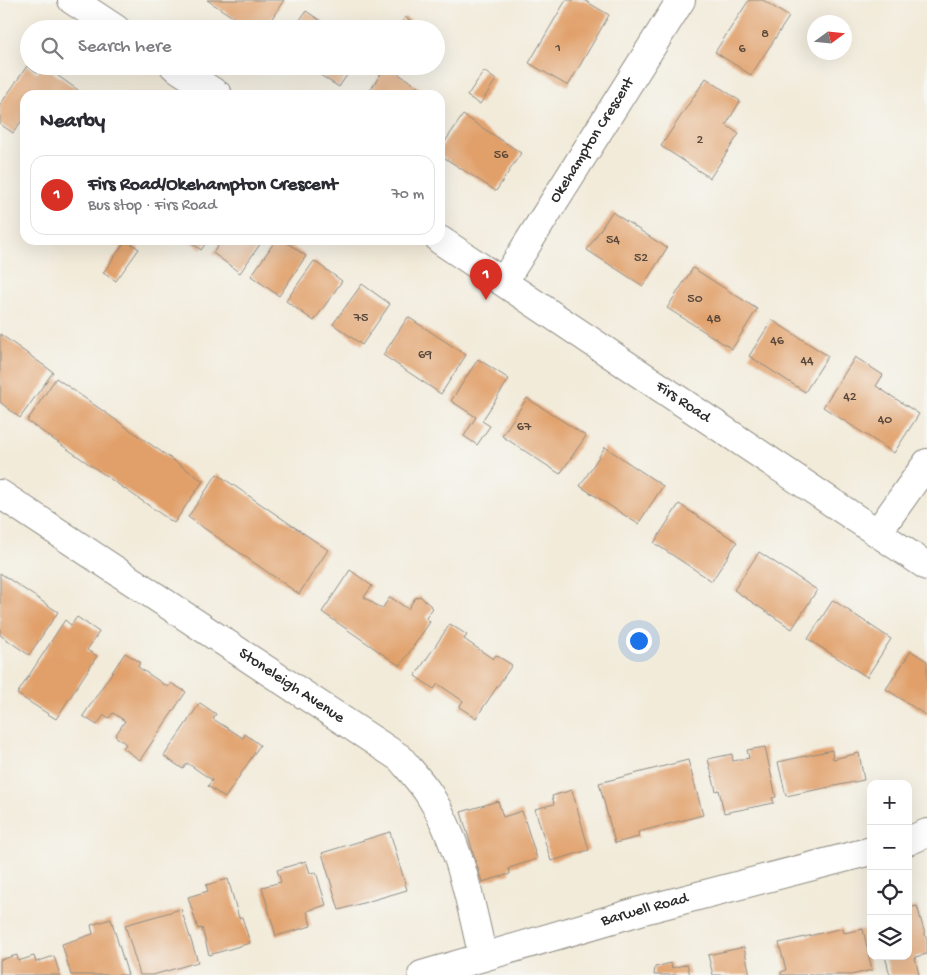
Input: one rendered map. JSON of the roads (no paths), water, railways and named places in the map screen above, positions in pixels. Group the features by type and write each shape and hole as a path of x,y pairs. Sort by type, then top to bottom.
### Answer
{"street":[{"path":"72,0 102,20"},
{"name":"Okehampton Crescent","path":"504,281 681,0"},
{"path":"188,75 210,90"},
{"name":"Firs Road","path":"445,243 927,566"},
{"path":"878,532 927,463"},
{"name":"Stoneleigh Avenue","path":"0,494 400,758 429,794 451,838 467,892 482,957"},
{"path":"912,839 927,833"},
{"name":"Barwell Road","path":"422,975 640,911 867,852"}],"place":[{"name":"Firs Road/Okehampton Crescent","path":"486,300"}]}
